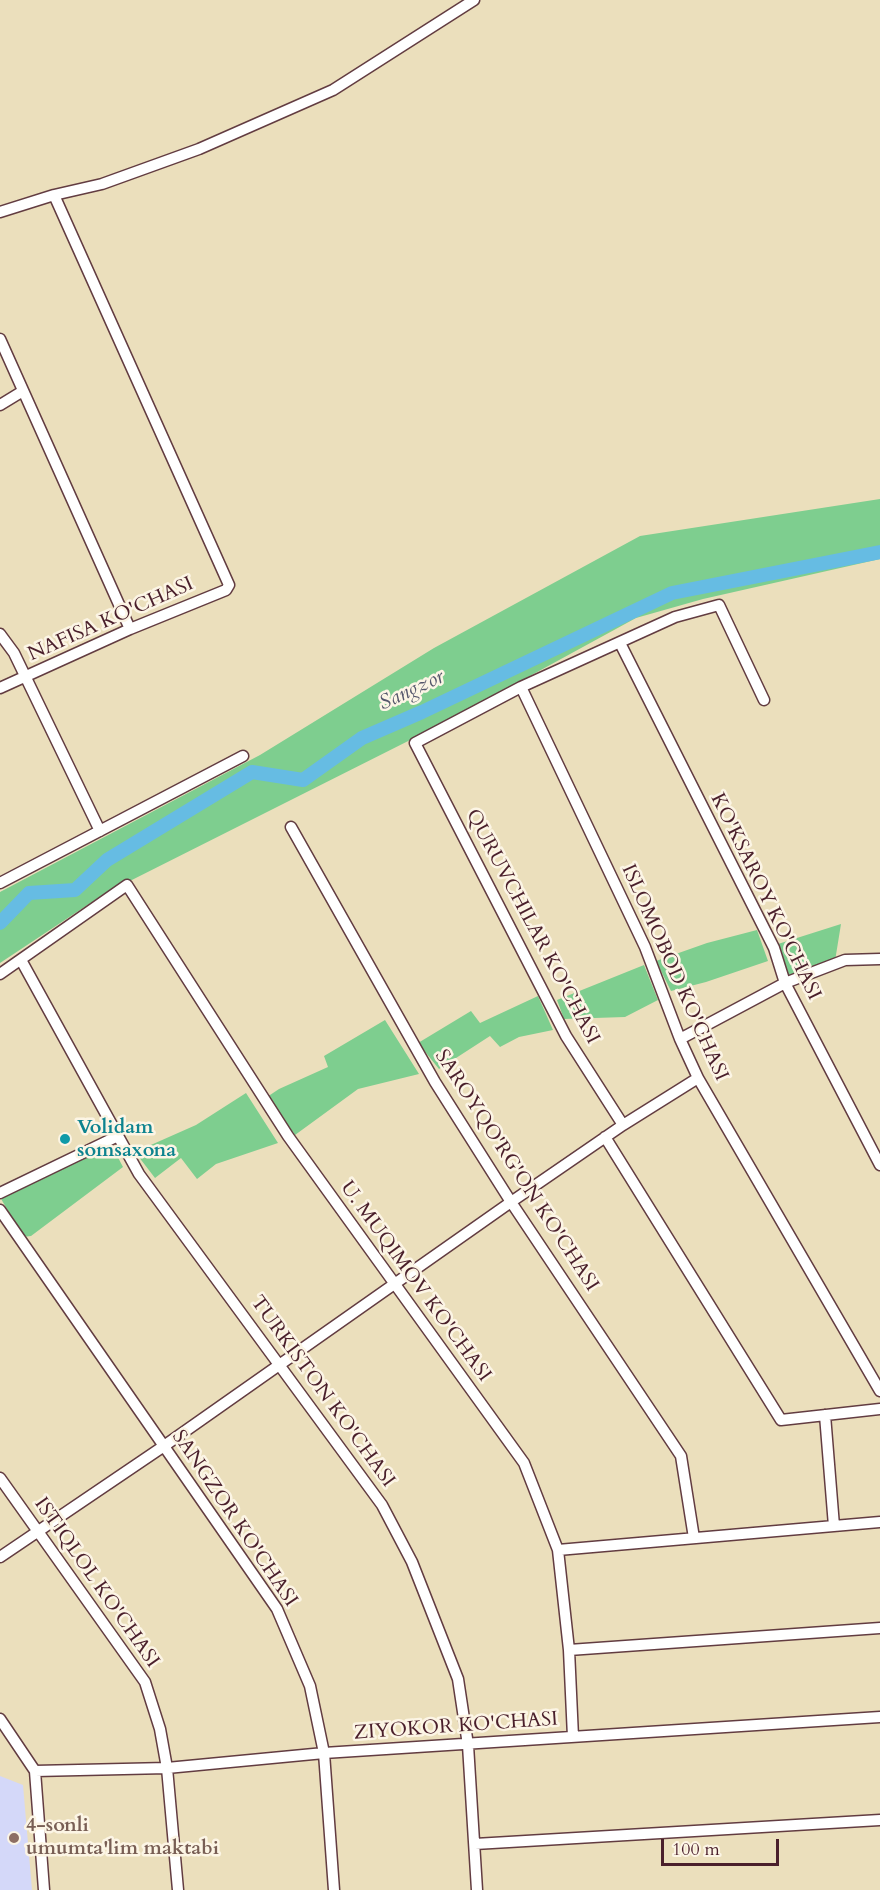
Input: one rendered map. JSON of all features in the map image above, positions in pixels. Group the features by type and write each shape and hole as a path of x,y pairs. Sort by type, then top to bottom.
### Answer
{"street":[{"path":"1,210 102,184 199,149 333,90 474,0"},
{"name":"NAFISA KO'CHASI","path":"0,688 130,629 226,590 229,585 54,195"},
{"path":"0,339 130,629"},
{"path":"0,405 23,391"},
{"path":"521,687 675,617 719,605 764,700"},
{"path":"0,634 14,653 24,678 100,831"},
{"name":"KO'KSAROY KO'CHASI","path":"620,643 774,948 785,983 880,1165"},
{"name":"QURUVCHILAR KO'CHASI","path":"521,687 415,743 566,1036 623,1125"},
{"name":"ISLOMOBOD KO'CHASI","path":"521,687 645,947 680,1039 698,1078 880,1391"},
{"path":"0,883 243,756"},
{"name":"SAROYQO'RG'ON KO'CHASI","path":"291,826 435,1082 511,1202 681,1456 694,1538"},
{"name":"U. MUQIMOV KO'CHASI","path":"21,960 127,885 288,1136 524,1463 558,1550 569,1650 573,1737"},
{"path":"680,1039 785,983 844,960 880,959"},
{"path":"0,974 21,960"},
{"name":"TURKISTON KO'CHASI","path":"21,960 139,1174 382,1505 412,1562 458,1679 468,1745 477,1890"},
{"path":"0,1557 164,1446 605,1137 698,1078"},
{"path":"0,1193 118,1136"},
{"path":"605,1137 782,1420 880,1409"},
{"name":"SANGZOR KO'CHASI","path":"0,1209 277,1609 310,1686 324,1754 334,1890"},
{"path":"825,1415 834,1526"},
{"name":"ISTIQLOL KO'CHASI","path":"0,1478 145,1683 160,1729 167,1768 178,1890"},
{"path":"558,1550 880,1522"},
{"path":"569,1650 880,1628"},
{"name":"ZIYOKOR KO'CHASI","path":"35,1772 167,1768 324,1754 880,1717"},
{"path":"0,1719 35,1772 44,1890"},
{"path":"475,1844 880,1820"}],"shaded area":[{"name":"4-sonli umumta'lim maktabi","path":"0,1776 23,1785 32,1890 0,1890"}],"green space":[{"path":"880,499 880,559 703,599 636,618 442,724 104,894 0,963 0,892 260,755 434,648 640,536"},
{"path":"841,924 835,961 788,978 778,944"},
{"path":"757,930 768,961 706,982 671,991 656,961 707,943"},
{"path":"644,965 658,1000 625,1017 564,1019 557,1000"},
{"path":"538,996 553,1030 519,1037 500,1047 490,1036 439,1069 418,1043 471,1011 480,1023"},
{"path":"385,1020 419,1074 358,1089 295,1135 267,1097 279,1089 328,1067 324,1056"},
{"path":"246,1093 278,1143 216,1164 197,1179 181,1158 155,1178 135,1152 196,1125"},
{"path":"111,1144 123,1167 31,1236 23,1237 0,1197"}],"waterway":[{"name":"Sangzor","path":"0,923 29,893 75,890 107,860 252,772 303,780 362,738 422,712 672,593 880,552"}],"place":[{"name":"Volidam somsaxona","path":"65,1139"},
{"name":"4-sonli umumta'lim maktabi","path":"14,1838"}]}
